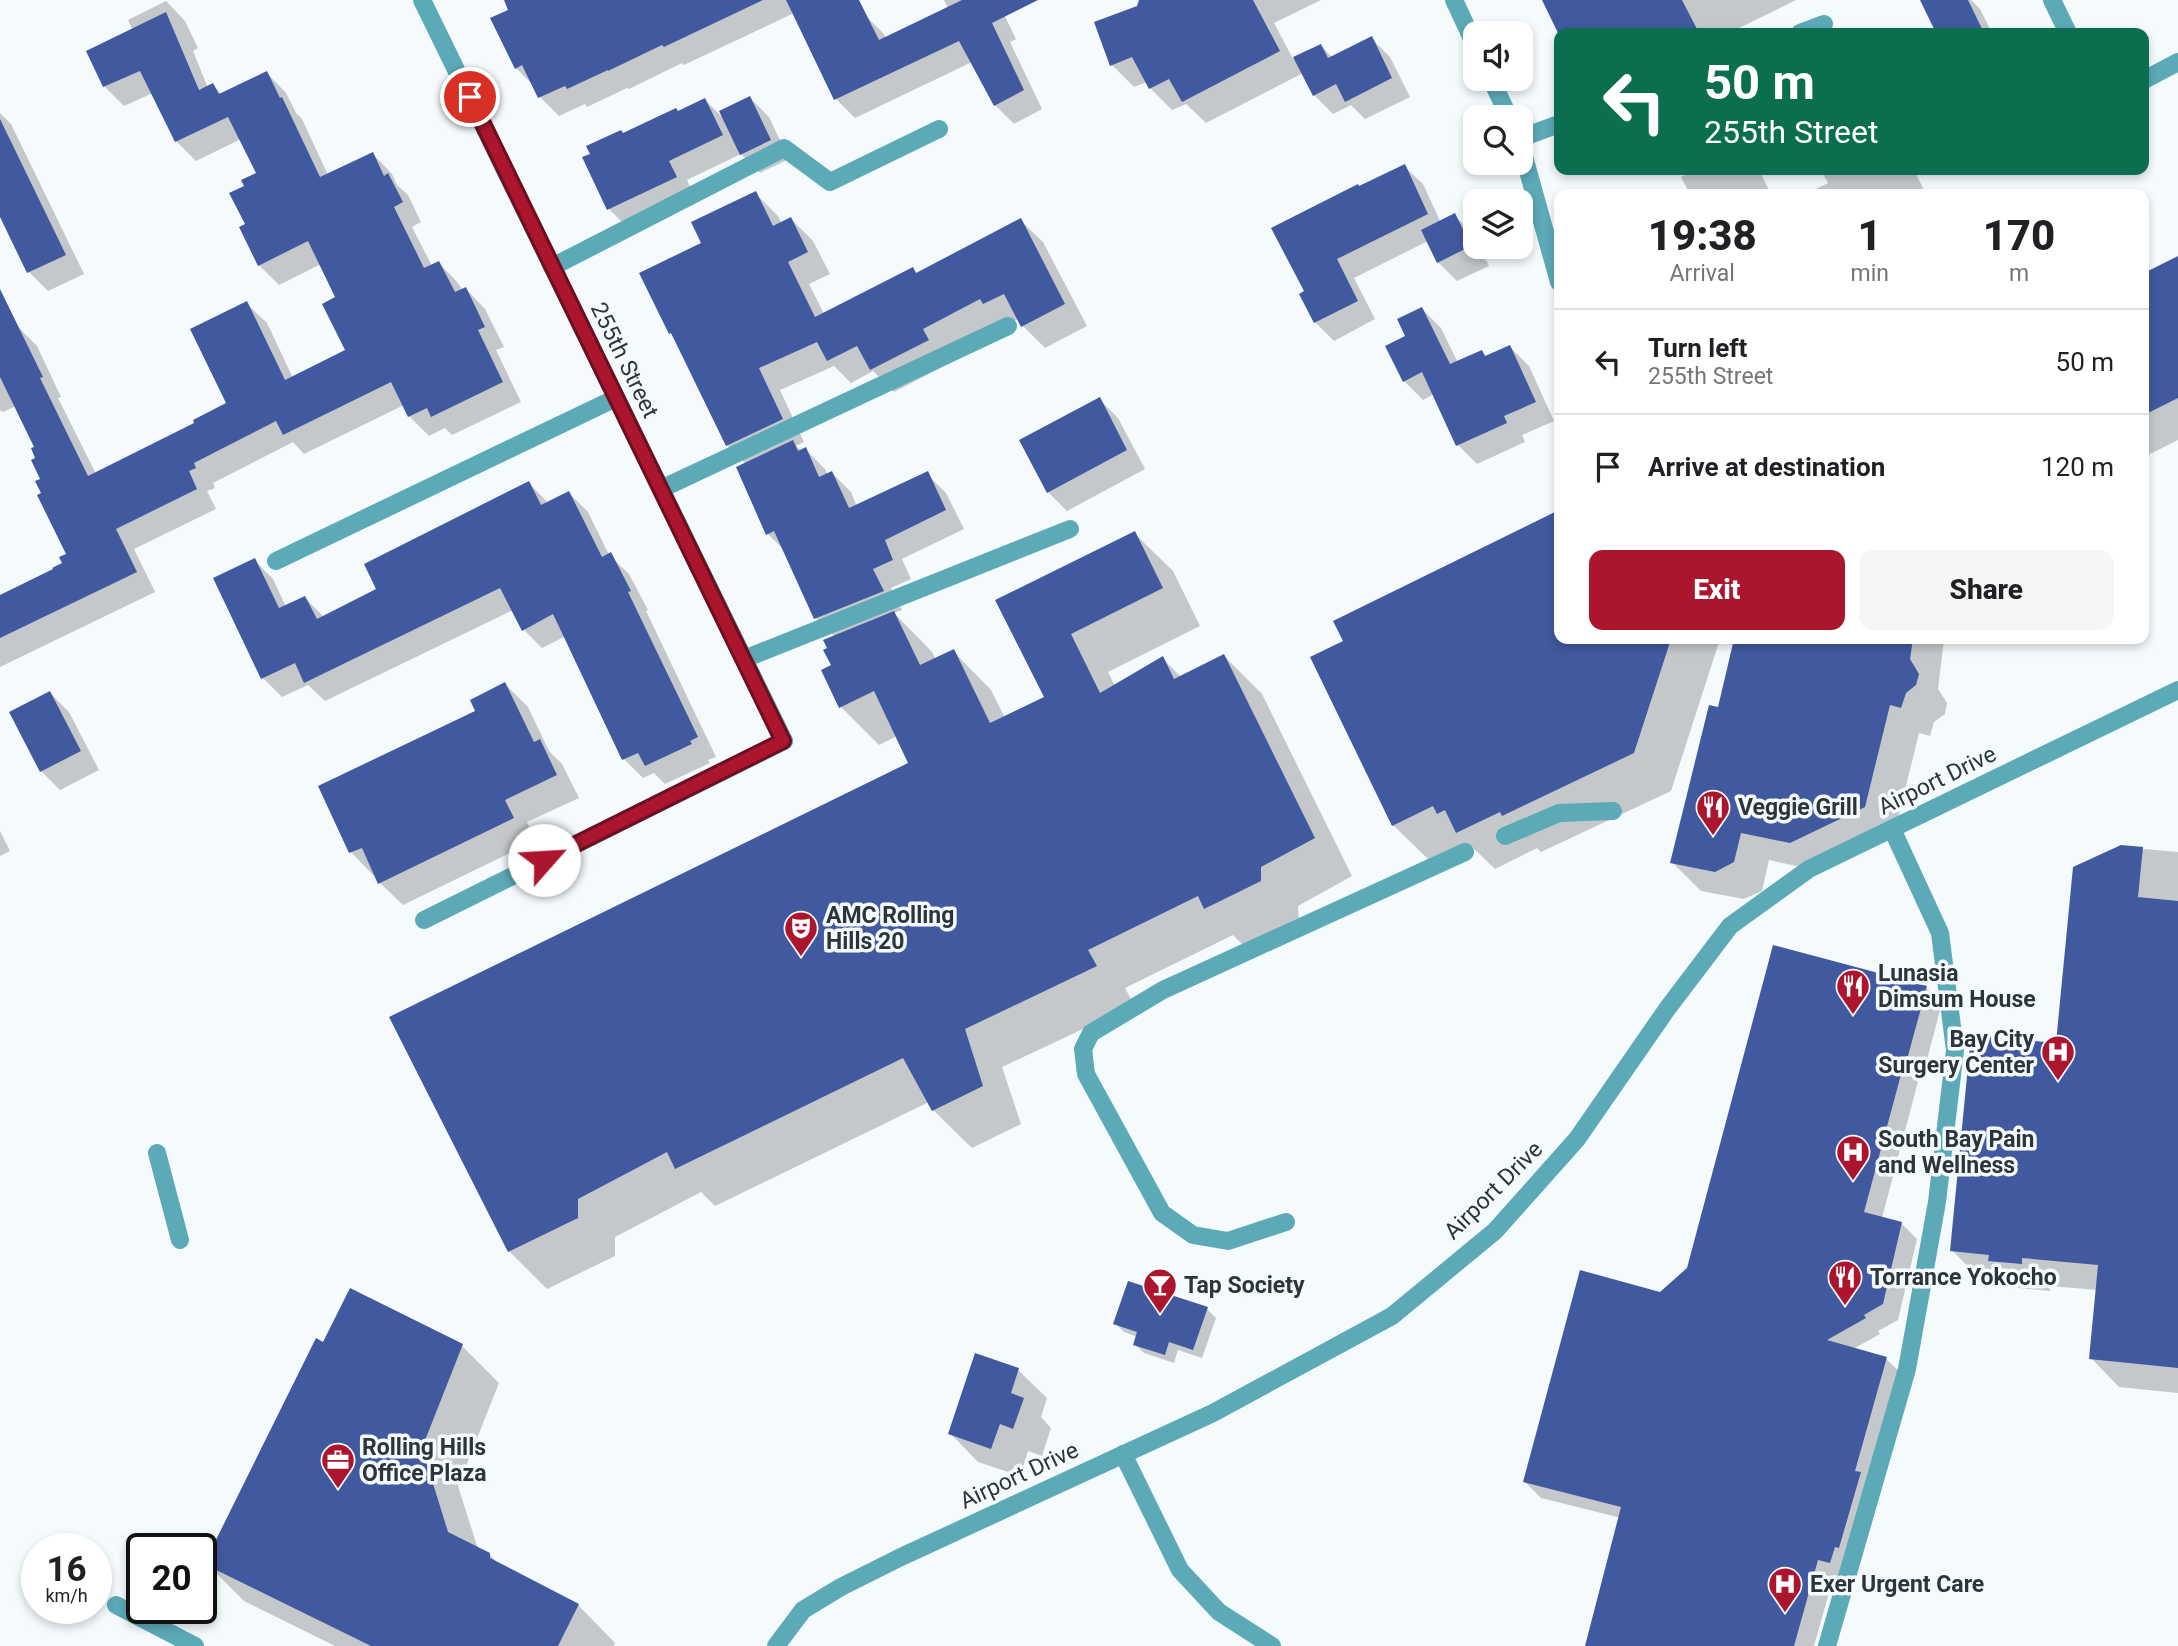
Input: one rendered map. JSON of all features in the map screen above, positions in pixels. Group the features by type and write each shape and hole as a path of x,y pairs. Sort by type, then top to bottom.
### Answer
{"street":[{"name":"255th Street","path":"422,0 783,741 424,920"},
{"path":"1454,0 1464,21"},
{"path":"2052,0 2066,28"},
{"path":"1813,28 1824,24"},
{"path":"2149,77 2178,62"},
{"path":"1533,134 1554,126"},
{"path":"552,267 784,148 830,182 939,129"},
{"path":"1529,175 1554,264"},
{"path":"661,489 1008,326"},
{"path":"276,562 616,398"},
{"path":"744,659 1070,529"},
{"name":"Airport Drive","path":"776,1646 803,1610 841,1587 1213,1413 1392,1316 1494,1231 1577,1139 1667,1009 1730,926 1809,869 2178,690"},
{"path":"1505,836 1559,813 1613,811"},
{"path":"1827,1646 1907,1369 1937,1202 1955,1050 1940,933 1892,830"},
{"path":"1286,1222 1228,1241 1193,1235 1162,1213 1086,1074 1083,1049 1091,1033 1164,990 1465,852"},
{"path":"157,1153 180,1240"},
{"path":"1123,1454 1180,1570 1219,1612 1270,1646"},
{"path":"116,1605 195,1646"}],"building":[{"path":"504,0 763,0 664,47 662,45 567,89 565,86 538,98 522,65 515,69 490,18 508,10"},
{"path":"786,0 859,0 879,40 962,0 1038,0 992,23 1024,90 994,106 959,41 834,100"},
{"path":"1139,0 1253,0 1280,51 1182,102 1169,79 1149,89 1132,57 1110,66 1094,22 1137,6"},
{"path":"1542,0 1682,0 1696,28 1556,28"},
{"path":"1920,0 1968,0 1982,28 1934,28"},
{"path":"166,12 199,90 213,83 219,94 267,71 320,177 373,152 384,176 388,173 403,202 394,207 424,268 439,261 455,292 466,287 485,327 478,330 503,382 431,417 427,408 408,417 391,382 283,435 276,421 194,463 196,468 189,471 197,489 116,529 137,572 0,638 0,595 53,569 62,563 59,557 66,554 37,495 41,493 35,481 40,479 31,460 35,458 31,448 34,447 0,377 0,289 88,476 194,423 193,420 226,403 190,329 247,301 285,380 345,350 322,304 335,297 308,241 258,266 239,227 245,224 229,193 244,186 241,180 256,173 228,117 175,142 140,71 103,87 86,51"},
{"path":"1372,36 1392,78 1345,102 1336,84 1313,96 1293,57 1321,44 1328,58"},
{"path":"750,96 771,140 740,155 719,111"},
{"path":"705,98 723,135 669,161 677,177 607,210 582,157 590,154 586,146"},
{"path":"0,119 66,255 27,273 0,217"},
{"path":"1405,164 1428,214 1337,259 1358,301 1314,323 1299,294 1304,291 1271,228 1358,184 1359,186"},
{"path":"756,191 773,226 791,217 808,252 788,262 815,317 913,267 916,273 1021,218 1065,304 1021,327 1004,294 983,304 980,299 923,329 929,340 870,370 857,346 827,361 817,342 759,368 783,419 726,446 639,273 701,243 691,222"},
{"path":"1455,213 1463,230 1463,250 1437,263 1421,230"},
{"path":"2178,256 2178,398 2149,412 2149,270"},
{"path":"1422,307 1450,364 1482,350 1485,356 1510,345 1536,402 1504,416 1507,423 1456,446 1422,372 1403,382 1385,346 1405,336 1397,319"},
{"path":"1100,397 1127,450 1047,493 1019,440"},
{"path":"793,440 798,451 806,447 819,477 832,471 849,508 928,471 946,510 885,540 893,560 873,569 884,591 814,619 774,531 766,535 736,467"},
{"path":"529,481 541,505 569,491 602,557 611,552 698,737 690,741 692,744 645,766 638,753 622,760 553,614 522,631 500,588 304,683 295,663 261,679 213,578 255,558 279,608 305,596 317,619 376,589 364,564"},
{"path":"1554,512 1554,644 1669,644 1634,753 1502,816 1500,812 1456,833 1445,810 1437,814 1433,806 1392,826 1310,657 1343,641 1333,621"},
{"name":"AMC Rolling Hills 20","path":"1135,531 1163,588 1071,634 1100,693 1163,656 1174,679 1224,654 1315,838 1261,867 1261,881 1204,909 1198,896 1088,950 1097,966 965,1029 983,1086 932,1111 903,1058 675,1169 667,1152 578,1199 578,1218 508,1252 389,1017 908,763 874,691 839,708 821,670 831,665 823,650 827,648 823,640 894,611 920,665 954,649 990,723 1044,697 995,600"},
{"path":"1733,644 1912,644 1910,659 1919,674 1916,685 1906,693 1901,708 1890,705 1865,807 1790,843 1741,833 1734,862 1715,872 1670,863 1709,705 1718,707"},
{"path":"505,682 534,742 540,739 557,775 505,800 514,818 378,884 362,848 349,853 318,786 475,711 470,700"},
{"path":"50,691 81,751 40,772 9,712"},
{"path":"2121,845 2143,847 2138,897 2178,901 2178,1368 2089,1359 2098,1265 2022,1258 2022,1264 1988,1261 1989,1255 1950,1251 1971,1035 2056,1043 2073,867"},
{"path":"1773,945 1927,986 1864,1212 1902,1222 1883,1304 1864,1315 1866,1318 1827,1340 1887,1357 1855,1471 1861,1472 1839,1548 1835,1547 1830,1563 1818,1560 1794,1646 1585,1646 1621,1507 1523,1482 1580,1270 1660,1292 1687,1268"},
{"name":"Tap Society","path":"1128,1281 1208,1307 1193,1350 1169,1342 1165,1355 1133,1345 1137,1332 1113,1324"},
{"name":"Rolling Hills Office Plaza","path":"350,1288 463,1344 422,1448 448,1532 490,1553 490,1558 579,1604 558,1646 371,1646 217,1570 217,1538 316,1338 323,1342"},
{"path":"975,1353 1019,1368 1011,1393 1024,1398 1013,1429 1000,1424 991,1449 948,1434"}],"place":[{"name":"Veggie Grill","path":"1713,837"},
{"name":"AMC Rolling Hills 20","path":"801,958"},
{"name":"Lunasia Dimsum House","path":"1853,1016"},
{"name":"Bay City Surgery Center","path":"2058,1082"},
{"name":"South Bay Pain and Wellness","path":"1853,1182"},
{"name":"Torrance Yokocho","path":"1845,1307"},
{"name":"Tap Society","path":"1160,1315"},
{"name":"Rolling Hills Office Plaza","path":"338,1490"},
{"name":"Exer Urgent Care","path":"1785,1614"}],"route":[{"path":"470,97 783,741 544,860"}]}
